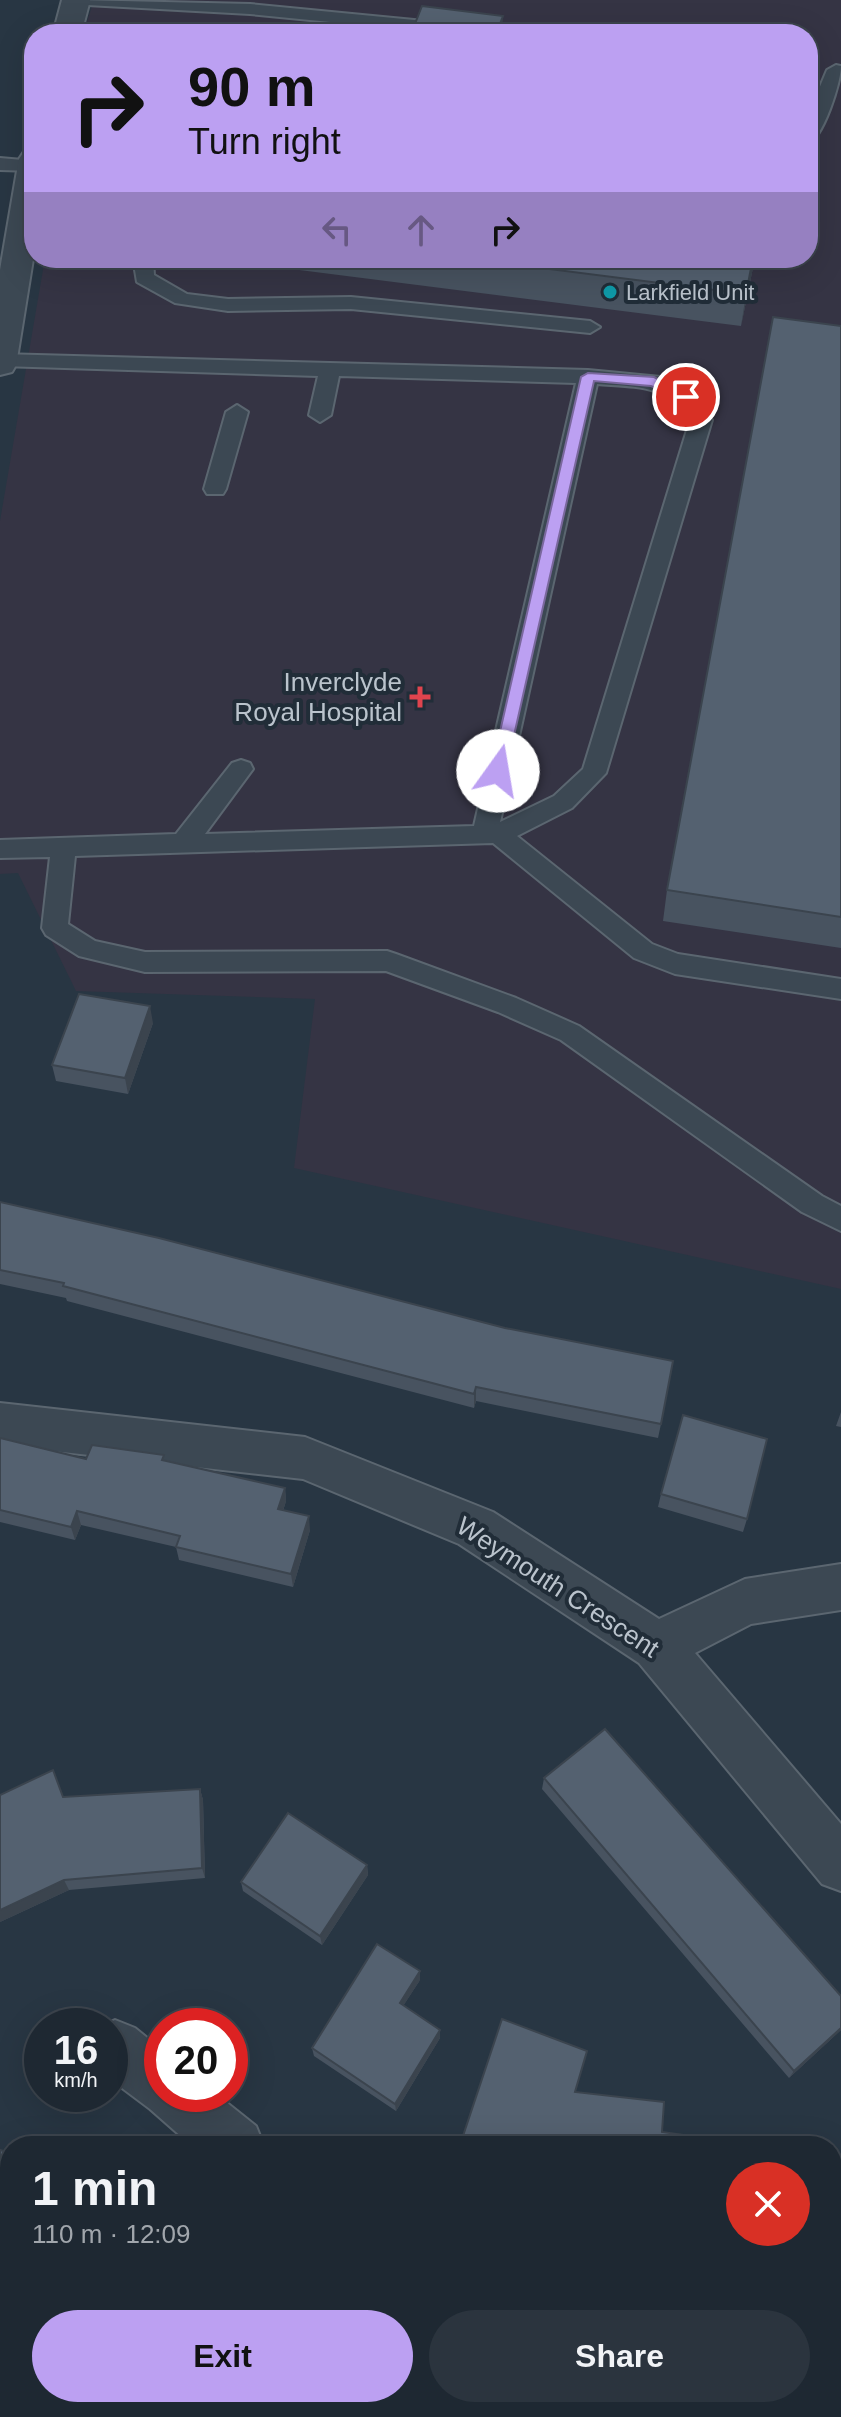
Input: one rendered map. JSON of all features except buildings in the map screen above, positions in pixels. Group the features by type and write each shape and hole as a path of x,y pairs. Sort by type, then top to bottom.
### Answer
{"street":[{"path":"70,24 76,0"},
{"path":"0,362 24,217"},
{"name":"Weymouth Crescent","path":"0,1424 305,1458 476,1528 657,1646 841,1865"},
{"path":"657,1646 745,1602 841,1587"},
{"path":"128,2059 144,2071"},
{"path":"194,2112 224,2136"}],"lane":[{"path":"87,0 370,24"},
{"path":"818,110 833,70"},
{"path":"0,164 24,163"},
{"path":"144,268 144,278 182,299 228,305 351,303 590,327"},
{"path":"0,362 330,369 654,382 686,397 701,420 594,773 563,802 491,833 0,849"},
{"path":"320,415 330,369"},
{"path":"491,833 588,377"},
{"path":"215,489 237,412"},
{"path":"182,845 241,769"},
{"path":"491,833 643,951 675,964 841,989"},
{"path":"63,847 55,928 88,949 145,962 387,961 507,1005 570,1033 812,1204 841,1219"}],"shaded area":[{"name":"Inverclyde Royal Hospital","path":"94,0 841,0 841,1289 294,1168 315,999 76,991 18,873 0,874 0,521 43,268 818,268 818,24 86,24"}],"place":[{"name":"Larkfield Unit","path":"610,292"},
{"name":"Inverclyde Royal Hospital","path":"420,697"}],"route":[{"path":"498,771 588,377 654,382 686,397"}]}
